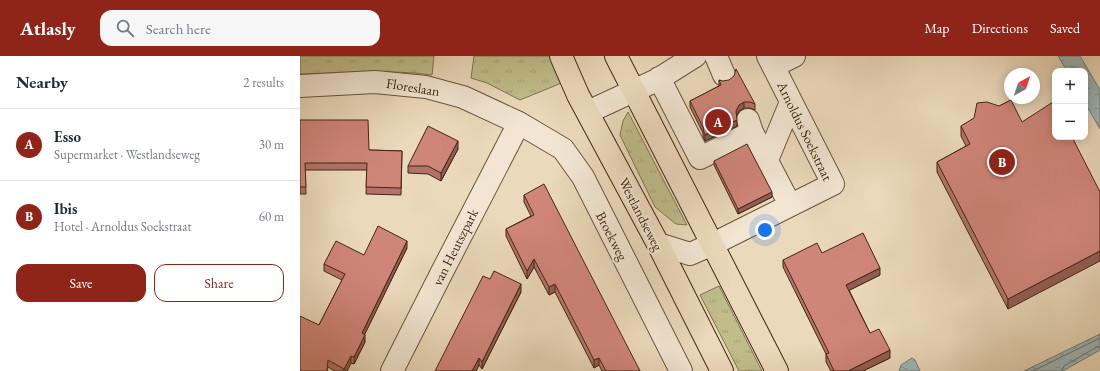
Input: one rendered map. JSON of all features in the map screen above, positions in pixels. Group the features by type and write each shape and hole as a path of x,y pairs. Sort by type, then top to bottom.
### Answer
{"main road":[{"name":"Westlandseweg","path":"561,56 578,95 658,244 722,371"},
{"path":"616,56 777,371"}],"street":[{"path":"588,112 659,78 695,56"},
{"path":"771,61 794,56"},
{"name":"Arnoldus Soekstraat","path":"658,244 690,254 713,244 832,184 771,61"},
{"path":"659,78 700,158 750,126 790,205"},
{"name":"Floreslaan","path":"300,86 375,82 426,87 463,97 519,123"},
{"path":"767,160 791,102"},
{"name":"van Heutszpark","path":"392,371 519,123"},
{"name":"Broekweg","path":"519,123 563,149 583,176 681,371"}],"green space":[{"path":"300,56 434,56 432,75 399,72 300,74"},
{"path":"474,56 552,56 564,82 520,100 487,83 471,78"},
{"path":"628,112 687,225 676,224 655,207 620,135 623,121"},
{"path":"719,286 762,371 739,371 700,295"}],"water":[{"path":"1058,56 1080,56 1087,68 1065,68"},
{"path":"1088,70 1100,90 1100,129 1088,108"},
{"path":"1100,334 1100,350 1063,371 1024,371"},
{"path":"912,358 915,360 920,371 899,371 901,365"}],"building":[{"path":"736,69 755,104 744,102 739,105 736,111 737,120 705,135 704,129 690,101 721,85 719,80 729,80 734,76"},
{"path":"987,102 999,106 1004,104 1013,104 1022,122 1052,103 1052,140 1074,140 1100,192 1100,251 1008,299 937,162 970,144 961,126 974,118 977,103"},
{"path":"300,120 368,120 369,150 402,151 401,188 366,187 367,163 305,163 306,187 300,187"},
{"path":"428,126 458,141 441,173 428,166 408,166"},
{"path":"747,144 772,192 738,209 714,161"},
{"path":"544,184 640,371 606,371 599,358 594,360 555,284 549,287 534,259 527,271 506,229 534,215 524,195"},
{"path":"378,226 407,241 362,333 365,335 354,357 351,356 344,369 328,360 327,371 300,371 300,316 319,325 345,274 324,264 336,241 364,255"},
{"path":"863,233 880,268 846,285 870,333 879,329 890,350 848,371 834,371 826,354 829,353 783,260 817,243 822,253"},
{"path":"494,271 521,284 482,362 479,358 472,371 435,371 483,276 490,279"}],"place":[{"name":"Esso","path":"718,122"},
{"name":"Ibis","path":"1002,162"}]}
